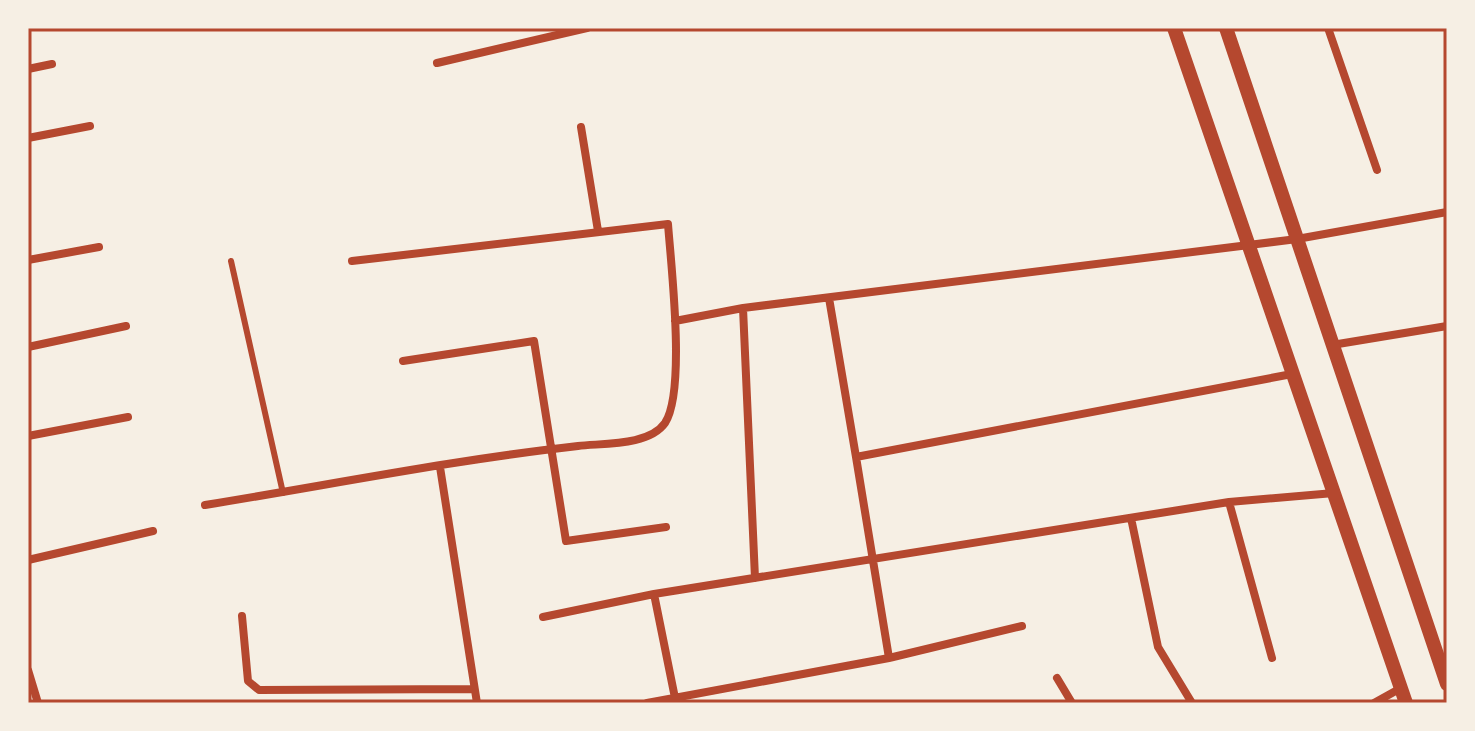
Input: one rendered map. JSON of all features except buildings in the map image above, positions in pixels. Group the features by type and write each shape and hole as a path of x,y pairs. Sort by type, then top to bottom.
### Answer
{"street":[{"path":"437,63 587,28"},
{"path":"1174,28 1195,98 1250,243 1406,703"},
{"path":"1226,28 1447,684"},
{"path":"1328,28 1377,170"},
{"path":"28,69 52,64"},
{"path":"28,138 90,126"},
{"path":"581,127 598,231"},
{"path":"675,321 743,308 1297,239 1447,212"},
{"path":"205,505 551,449 636,439 653,434 665,422 676,377 668,224 352,261"},
{"path":"28,260 99,247"},
{"path":"829,298 889,658"},
{"path":"743,308 755,578"},
{"path":"28,347 126,326"},
{"path":"1332,346 1447,326"},
{"path":"403,361 534,341 566,541 666,527"},
{"path":"856,457 1292,374"},
{"path":"28,436 128,417"},
{"path":"440,467 477,703"},
{"path":"543,617 654,594 1229,502 1334,493"},
{"path":"1229,502 1272,658"},
{"path":"1131,518 1158,647 1192,703"},
{"path":"28,560 153,531"},
{"path":"654,594 675,698"},
{"path":"242,616 248,681 259,690 474,689"},
{"path":"647,703 889,658 1022,626"},
{"path":"28,670 38,703"},
{"path":"1057,678 1072,703"},
{"path":"1374,703 1401,688"}],"lane":[{"path":"231,261 283,493"}]}
